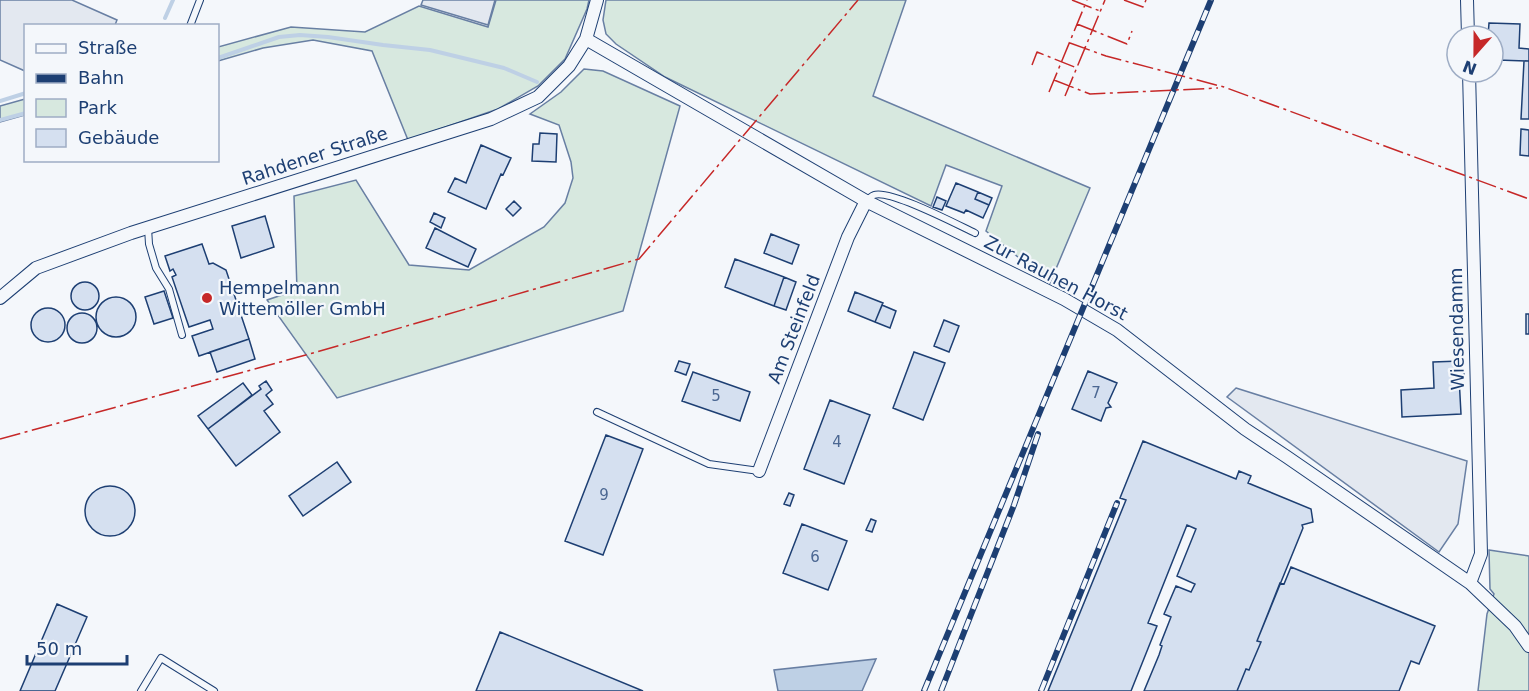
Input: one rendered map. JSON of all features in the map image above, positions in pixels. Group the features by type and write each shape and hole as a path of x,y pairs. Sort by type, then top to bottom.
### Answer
{"street":[{"name":"Rahdener Straße","path":"0,298 36,268 148,228 491,119 538,97 569,66 586,39 597,0"},
{"path":"1467,0 1468,24"},
{"name":"Zur Rauhen Horst","path":"586,39 866,201 1064,299 1117,330 1245,429 1470,583 1515,626 1529,646"},
{"name":"Wiesendamm","path":"1469,84 1481,554 1470,583"},
{"name":"Am Steinfeld","path":"759,471 848,237 866,201"}],"lane":[{"path":"191,24 200,0"},
{"path":"866,201 874,194 887,195 975,233"},
{"path":"148,228 149,244 156,267 169,289 182,335"},
{"path":"597,412 709,464 759,471"},
{"path":"141,691 161,658 214,691"}],"green space":[{"path":"496,0 589,0 565,59 538,86 498,109 408,140 372,51 313,40 263,48 219,61 219,47 291,27 365,32 419,6 488,27"},
{"path":"606,0 906,0 873,96 1090,188 1050,283 986,231 1002,186 946,165 931,206 665,77 616,44 606,34 603,20"},
{"path":"584,69 603,71 680,106 623,311 337,398 267,300 297,290 294,196 356,180 409,265 469,270 544,227 565,203 573,178 571,162 559,125 530,114 561,92"},
{"path":"24,99 24,115 0,122 0,106"},
{"path":"1489,550 1529,556 1529,691 1478,691 1487,614 1494,594 1490,589"}],"shaded area":[{"path":"0,0 72,0 117,20 115,24 24,24 24,71 0,60"},
{"path":"423,0 495,0 488,25 421,5"},
{"path":"1236,388 1467,461 1458,524 1439,552 1227,397"}],"water":[{"path":"876,659 862,691 778,691 774,670"}],"building":[{"path":"1489,23 1520,24 1519,48 1529,49 1529,61 1505,60 1505,24"},
{"path":"1524,61 1529,61 1529,119 1521,119"},
{"path":"1521,129 1529,130 1529,156 1520,155"},
{"path":"540,133 557,134 556,162 532,161 533,144 539,144"},
{"path":"481,145 511,158 503,175 501,174 486,209 448,192 455,178 466,183"},
{"path":"956,183 978,192 975,199 989,205 983,218 966,210 964,213 946,206"},
{"path":"978,192 992,198 989,205 975,199"},
{"path":"937,197 946,201 942,210 933,207"},
{"path":"514,201 521,208 513,216 506,209"},
{"path":"434,213 445,218 441,228 430,222"},
{"path":"265,216 274,247 241,258 232,226"},
{"path":"435,228 476,249 468,267 426,248"},
{"path":"771,234 799,245 792,264 764,253"},
{"name":"Hempelmann Wittemöller GmbH","path":"202,244 209,264 213,263 226,270 249,339 199,356 192,336 213,329 210,320 189,327 172,277 176,275 173,269 170,271 165,256"},
{"path":"735,259 784,277 774,306 725,287"},
{"path":"784,277 796,282 786,310 774,306"},
{"path":"85,282 95,286 99,296 95,306 85,310 75,306 71,296 75,286"},
{"path":"164,291 173,318 154,324 145,297"},
{"path":"855,292 883,303 875,322 848,311"},
{"path":"116,297 130,303 136,317 130,331 116,337 102,331 96,317 102,303"},
{"path":"882,305 896,311 890,328 875,322"},
{"path":"48,308 60,313 65,325 60,337 48,342 36,337 31,325 36,313"},
{"path":"82,313 88,314 96,322 96,334 88,342 82,343 76,342 68,334 67,328 68,322 76,314"},
{"path":"1526,314 1529,314 1529,334 1526,334"},
{"path":"944,320 959,326 949,352 934,346"},
{"path":"249,339 255,359 217,372 210,352"},
{"path":"914,352 945,363 923,420 893,408"},
{"path":"679,361 690,364 686,375 675,371"},
{"path":"1460,361 1460,371 1464,371 1464,377 1459,377 1461,414 1402,417 1401,390 1434,388 1433,362"},
{"path":"1088,371 1117,383 1108,403 1111,407 1106,408 1101,421 1072,409"},
{"path":"693,372 750,392 740,421 682,401"},
{"path":"266,381 272,390 266,395 273,404 264,411 280,432 236,466 208,429 261,389 259,386"},
{"path":"243,383 252,395 208,429 198,416"},
{"path":"830,400 870,415 844,484 804,469"},
{"path":"606,435 643,449 603,555 565,541"},
{"path":"1143,441 1236,479 1239,471 1251,476 1248,483 1311,509 1313,522 1302,525 1303,528 1257,641 1261,642 1237,691 1144,691 1171,617 1164,614 1176,586 1191,592 1195,584 1177,576 1196,529 1187,525 1148,623 1157,626 1131,691 1048,691 1126,500 1120,498"},
{"path":"337,462 351,482 303,516 289,496"},
{"path":"110,486 128,493 135,511 128,529 110,536 92,529 85,511 92,493"},
{"path":"789,493 794,495 790,506 784,504"},
{"path":"871,519 876,521 872,532 866,530"},
{"path":"802,524 847,541 828,590 783,573"},
{"path":"1291,567 1435,626 1419,664 1411,661 1399,691 1237,691 1261,642 1257,641 1280,583 1284,584"},
{"path":"57,604 87,617 55,691 20,691"},
{"path":"500,632 643,691 476,691"}],"waterway":[{"path":"165,18 173,0"},
{"path":"219,58 279,37 300,35 328,37 430,50 504,68 537,82"},
{"path":"0,101 24,94"},
{"path":"0,120 24,114"}],"railway":[{"path":"924,691 1211,0"},
{"path":"941,691 1014,505 1038,434"},
{"path":"1041,691 1117,503"}],"power":[{"path":"0,439 313,353 639,259 858,0"},
{"path":"1072,0 1100,11"},
{"path":"1049,92 1087,0"},
{"path":"1065,96 1105,0"},
{"path":"1124,0 1143,7 1146,0"},
{"path":"1077,24 1127,44 1132,31"},
{"path":"1070,43 1106,56 1224,87 1529,199"},
{"path":"1032,65 1037,52 1077,68"},
{"path":"1054,80 1090,94 1218,88"}],"place":[{"name":"Hempelmann Wittemöller GmbH","path":"207,298"}]}
